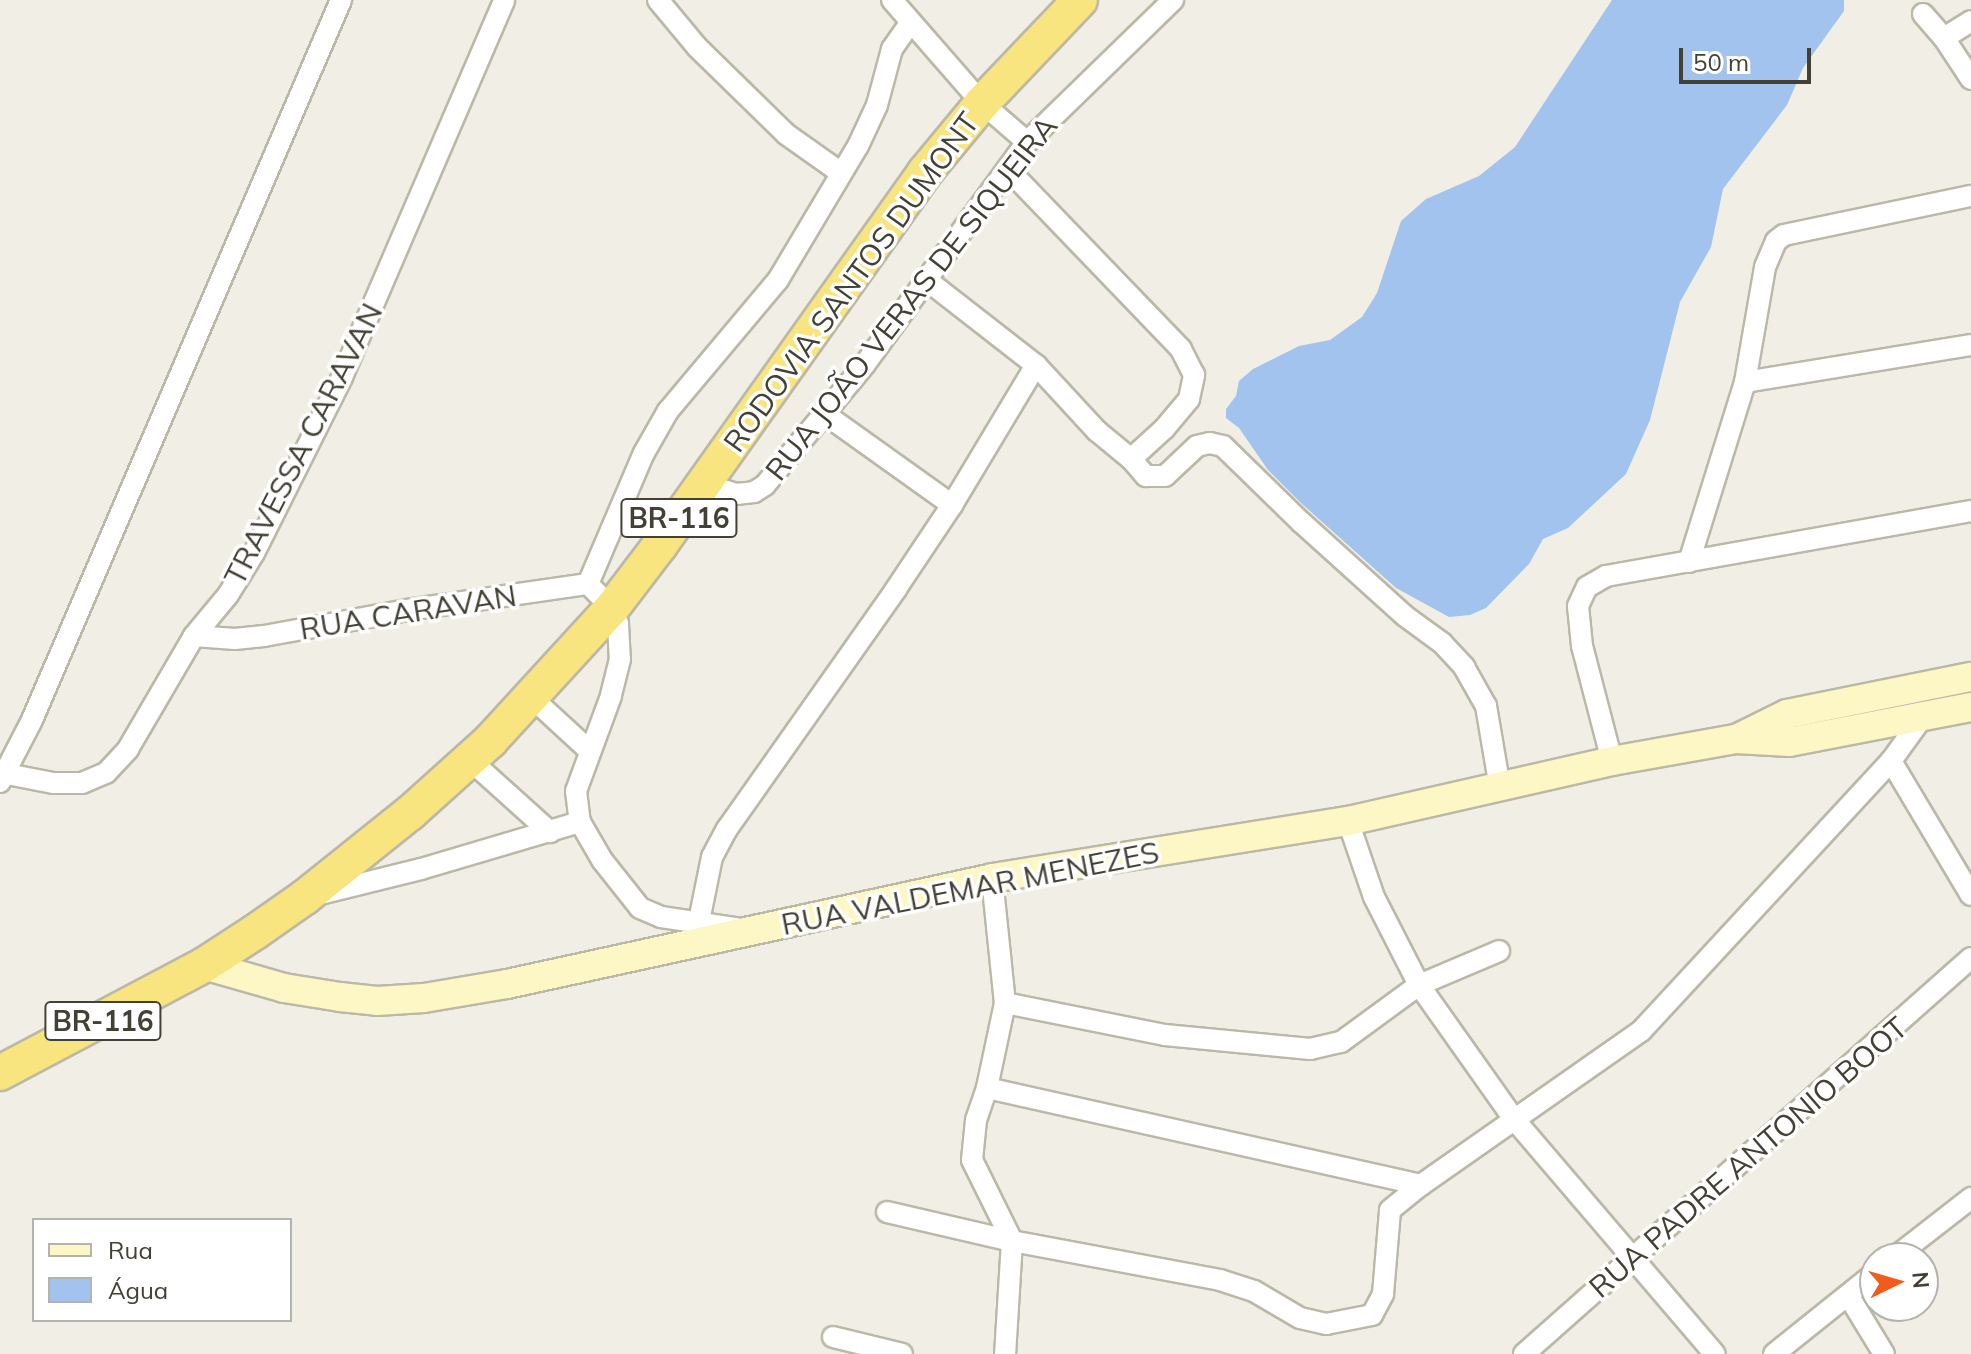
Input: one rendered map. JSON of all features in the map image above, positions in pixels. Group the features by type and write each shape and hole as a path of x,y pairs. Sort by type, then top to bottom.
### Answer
{"highway":[{"name":"RODOVIA SANTOS DUMONT","path":"0,1073 204,965 305,897 470,760 612,608 704,484 878,236 982,103 1080,0"}],"main road":[{"path":"1736,739 1787,714 1971,677"},
{"path":"1736,739 1789,742 1971,707"},
{"name":"RUA VALDEMAR MENEZES","path":"204,965 284,988 340,997 377,1001 424,998 507,984 992,878 1348,821 1612,761 1736,739"}],"street":[{"path":"4,778 341,0"},
{"name":"TRAVESSA CARAVAN","path":"4,778 82,783 106,773 128,749 194,636 228,595 254,553 342,377 504,0"},
{"path":"658,0 697,47 786,134 841,173"},
{"path":"892,0 982,103 1027,142"},
{"name":"RUA JOÃO VERAS DE SIQUEIRA","path":"704,484 736,494 754,492 765,485 826,415 928,281 1027,142 1173,0"},
{"path":"1923,14 1944,38 1971,79"},
{"path":"1944,38 1971,21"},
{"path":"747,931 661,917 640,908 602,860 580,822 576,791 611,696 620,659 618,624 612,608 588,584 644,453 668,411 706,362 739,330 769,292 869,126 892,49 910,23"},
{"path":"1008,169 1181,349 1193,368 1195,384 1189,399 1164,429 1131,459"},
{"path":"1689,562 1745,382 1765,267 1776,241 1784,235 1971,196"},
{"path":"928,281 1036,365 1097,431 1146,476 1165,476 1203,443 1223,446 1301,522 1405,616 1442,643 1464,667 1486,706 1500,788"},
{"path":"1745,382 1971,345"},
{"path":"699,921 712,857 727,829 952,505 1036,365"},
{"path":"826,415 952,505"},
{"path":"1612,761 1582,646 1578,617 1580,595 1587,587 1606,576 1971,511"},
{"name":"RUA CARAVAN","path":"194,636 235,639 264,636 407,610 588,584"},
{"path":"531,697 590,751"},
{"path":"887,1212 1012,1241 1220,1280 1254,1291 1300,1318 1326,1324 1372,1315 1383,1294 1390,1210 1641,1031 1891,761 1922,718"},
{"path":"470,760 550,832"},
{"path":"1891,761 1971,895"},
{"path":"1348,821 1374,897 1419,985 1514,1119 1715,1354"},
{"path":"305,897 580,822"},
{"path":"992,878 1005,1003 987,1088 976,1120 972,1160 1012,1241 1004,1350"},
{"path":"1005,1003 1165,1035 1310,1049 1341,1042 1419,985 1499,951"},
{"name":"RUA PADRE ANTONIO BOOT","path":"1524,1354 1971,958"},
{"path":"987,1088 1421,1185"},
{"path":"1915,1242 1971,1198"},
{"path":"1774,1354 1859,1286"},
{"path":"1848,1295 1884,1354"},
{"path":"833,1337 902,1354"}],"water":[{"path":"1612,0 1844,0 1844,11 1803,68 1787,105 1723,189 1711,247 1680,302 1650,420 1626,474 1568,528 1543,539 1529,564 1486,608 1470,615 1449,617 1396,588 1301,503 1268,470 1239,428 1226,418 1226,409 1236,396 1239,381 1253,369 1299,346 1330,340 1362,317 1377,293 1401,221 1426,199 1479,176 1515,147"}]}
